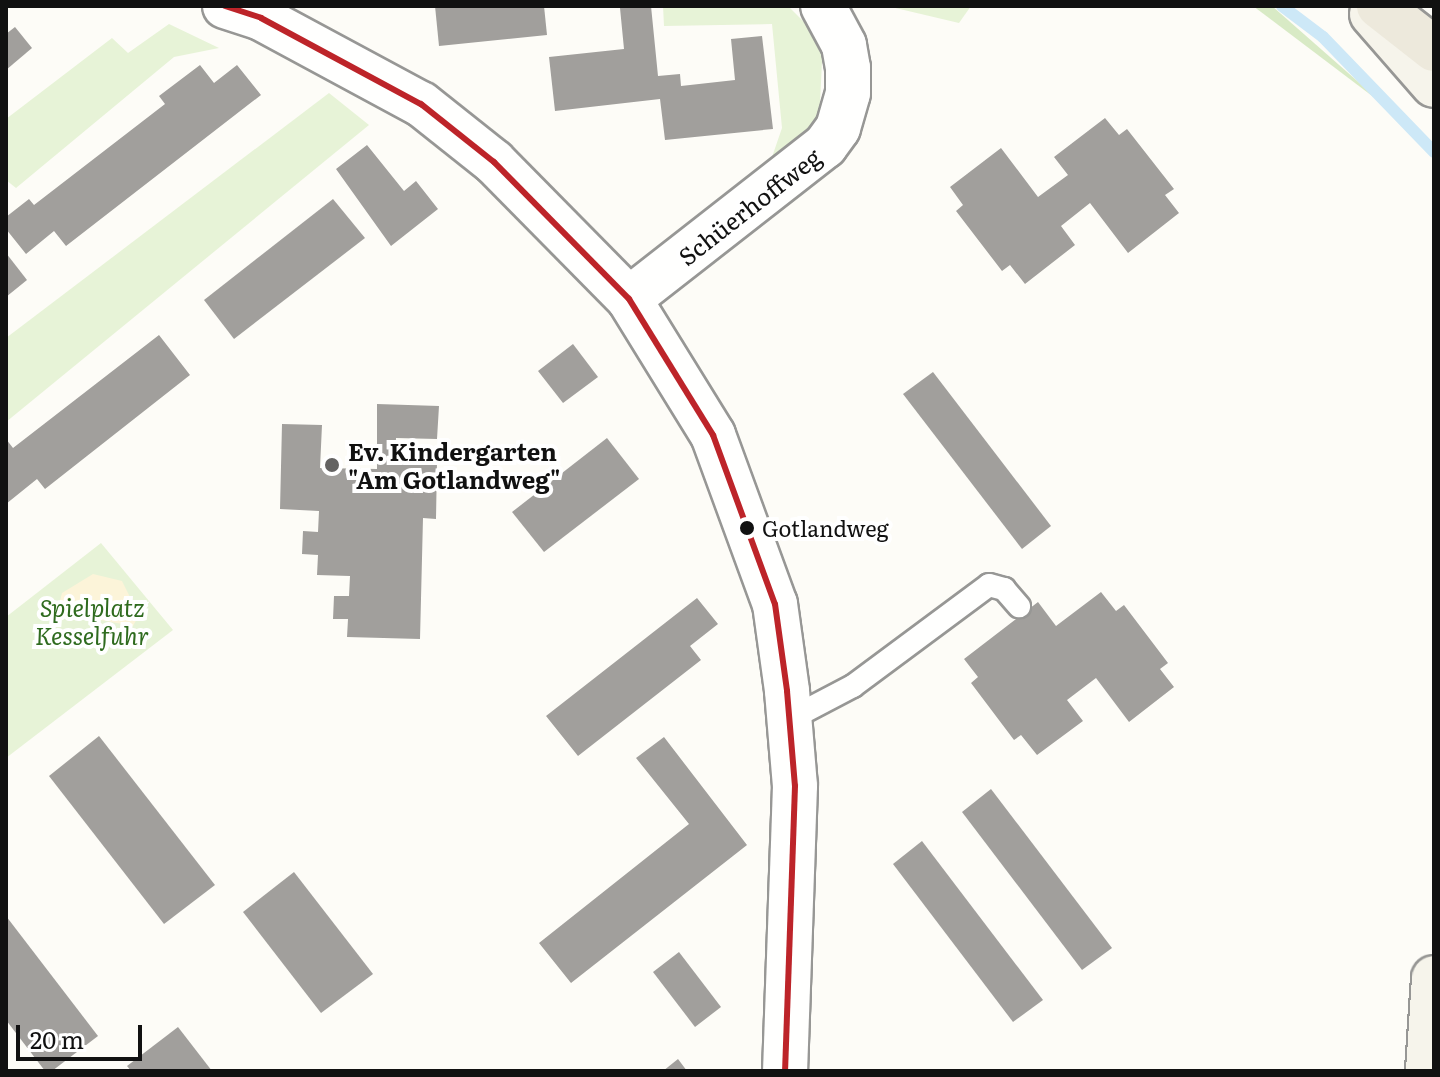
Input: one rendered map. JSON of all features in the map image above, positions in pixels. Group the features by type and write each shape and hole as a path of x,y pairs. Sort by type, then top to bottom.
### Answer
{"main road":[{"path":"1365,6 1434,85"},
{"path":"1379,6 1434,49"},
{"path":"1428,1071 1434,978"}],"street":[{"path":"225,6 261,18 336,57 457,130 531,195 629,299 713,435 749,526 775,604 790,719 795,786 785,1071"},
{"name":"Schüerhoffweg","path":"629,299 825,146 838,128 848,93 848,68 844,45 823,6"}],"lane":[{"path":"790,719 853,686 989,585 1004,589 1019,606"}],"green space":[{"path":"663,6 788,6 823,41 819,124 772,157 782,128 772,24 664,26"},
{"path":"887,6 971,6 959,23"},
{"path":"1253,6 1272,6 1388,108"},
{"path":"169,24 219,48 174,57 16,188 6,180 6,119 112,38 128,53"},
{"path":"329,93 369,125 6,422 6,338"},
{"name":"Spielplatz Kesselfuhr","path":"101,543 173,630 6,758 6,617"}],"sand":[{"path":"93,574 122,581 139,615 133,626 57,612 62,593"}],"building":[{"path":"435,6 544,6 547,35 439,46"},
{"path":"651,6 658,76 680,74 681,86 735,80 731,39 762,36 773,129 665,140 660,99 555,111 549,57 624,49 620,8"},
{"path":"15,27 32,48 6,70 6,34"},
{"path":"200,65 214,83 237,65 261,95 66,246 54,231 26,254 6,229 6,217 29,199 34,205 165,104 159,96"},
{"path":"1105,118 1119,135 1127,129 1174,189 1165,195 1179,213 1128,253 1090,203 1061,226 1075,245 1025,284 1010,265 1002,271 956,211 963,205 950,187 1001,148 1038,197 1068,175 1054,157"},
{"path":"367,145 404,191 416,181 438,209 391,246 336,169"},
{"path":"333,199 365,238 234,339 204,300"},
{"path":"6,253 27,280 6,297"},
{"path":"159,335 190,375 45,489 37,479 6,504 6,439 13,448"},
{"path":"573,344 598,377 563,403 538,371"},
{"path":"933,372 1051,526 1022,549 903,394"},
{"path":"377,404 439,406 437,439 396,438 395,461 437,462 436,519 423,518 420,639 347,637 348,619 333,619 334,596 349,596 350,576 317,575 318,555 302,554 303,531 318,532 319,511 280,509 282,424 322,425 320,468 377,469"},
{"path":"607,438 639,479 544,552 512,512"},
{"path":"1101,592 1116,611 1124,605 1168,663 1160,669 1174,687 1129,722 1096,678 1067,700 1083,721 1037,755 1021,735 1014,740 971,683 978,677 964,659 1038,602 1056,626"},
{"path":"697,598 718,624 690,646 701,660 578,756 546,716"},
{"path":"99,736 215,885 164,924 49,776"},
{"path":"664,737 747,845 571,983 539,943 689,824 636,758"},
{"path":"991,789 1112,948 1082,970 962,812"},
{"path":"922,841 1043,1000 1013,1022 893,864"},
{"path":"294,872 373,974 321,1013 243,912"},
{"path":"6,916 98,1036 52,1071 45,1071 6,1020"},
{"path":"679,952 721,1007 695,1027 653,972"},
{"path":"178,1027 212,1071 131,1071 127,1066"},
{"path":"678,1059 687,1071 663,1071"}],"waterway":[{"path":"1282,6 1323,37 1434,152"}],"transit line":[{"path":"225,6 261,18 421,104 494,162 629,299 713,435 775,604 787,691 795,786 785,1071"}],"place":[{"name":"Ev. Kindergarten \"Am Gotlandweg\"","path":"332,465"},
{"name":"Gotlandweg","path":"747,528"}]}
